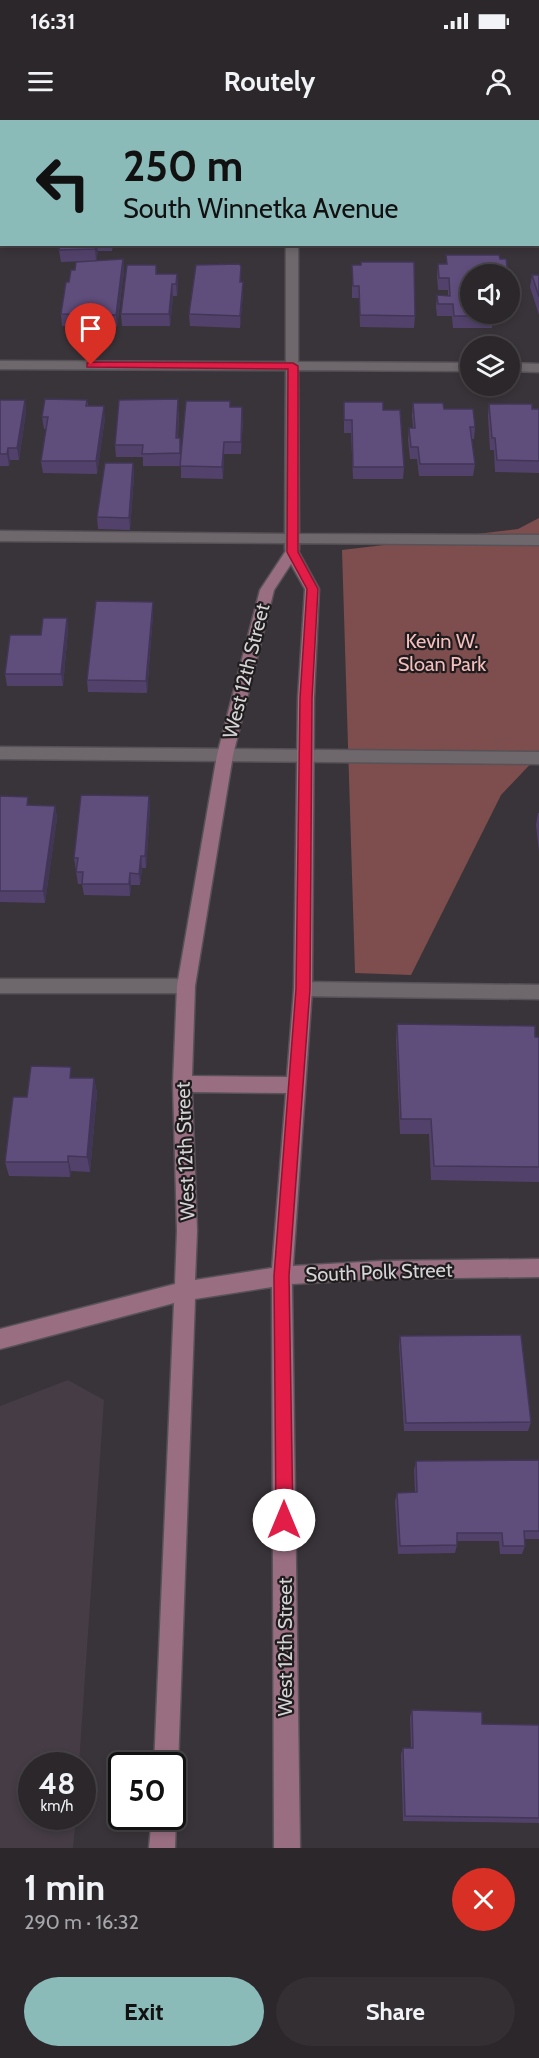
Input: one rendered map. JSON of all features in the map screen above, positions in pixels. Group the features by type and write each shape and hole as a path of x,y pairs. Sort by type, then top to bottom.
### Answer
{"main road":[{"name":"West 12th Street","path":"167,1752 187,1231 182,1084 186,986 225,755 267,590 292,545"},
{"name":"West 12th Street","path":"287,1848 282,1276 303,989 305,755 312,589 292,545"},
{"path":"182,1084 295,1085"},
{"name":"South Polk Street","path":"0,1339 184,1292 282,1276 342,1271 539,1268"},
{"path":"162,1848 163,1830"}],"street":[{"name":"West 12th Street","path":"292,246 292,545"},
{"path":"0,364 460,367"},
{"path":"520,367 539,368"},
{"path":"0,536 292,545 539,540"},
{"path":"0,753 539,758"},
{"path":"0,986 186,986"},
{"path":"303,989 539,992"}],"shaded area":[{"path":"68,1380 104,1400 80,1752 18,1752 18,1830 75,1830 73,1848 0,1848 0,1406"}],"green space":[{"name":"Kevin W. Sloan Park","path":"539,518 539,755 501,795 411,975 355,973 342,550 518,529"}],"building":[{"path":"60,246 96,246 95,249 59,250"},
{"path":"446,255 499,255 500,259 506,259 507,264 460,264 460,316 454,316 453,304 438,304 437,295 450,296 449,278 439,278 438,264 447,264"},
{"path":"123,259 116,315 61,314 66,282 69,282 71,270 75,270 76,262"},
{"path":"361,262 414,262 415,316 360,315 359,286 353,286 352,265 361,265"},
{"path":"239,264 241,266 240,282 243,282 240,316 189,314 196,265"},
{"path":"127,265 156,265 156,274 177,274 176,284 172,284 169,314 121,314"},
{"path":"532,275 539,275 539,297"},
{"path":"45,399 87,400 86,406 104,406 96,461 41,461 48,417 42,417"},
{"path":"178,399 176,438 180,438 180,453 142,454 143,445 115,445 119,400"},
{"path":"0,400 25,400 17,448 8,448 7,454 0,454"},
{"path":"186,401 230,401 230,407 242,407 241,442 224,442 222,467 180,466"},
{"path":"344,402 383,402 383,410 400,410 404,467 353,467 352,420 344,420"},
{"path":"413,403 443,403 444,409 473,409 475,427 470,427 475,464 420,464 418,447 411,447 409,428 415,428"},
{"path":"489,404 532,404 532,409 539,409 539,461 497,460 495,438 492,438"},
{"path":"105,463 133,463 129,518 97,517"},
{"path":"96,601 153,602 146,681 87,680"},
{"path":"43,618 67,618 61,674 5,674 10,635 41,635"},
{"path":"81,795 149,796 145,856 141,856 139,874 130,873 129,884 82,884 83,872 76,872 78,858 74,858"},
{"path":"0,796 28,797 27,805 55,806 43,891 0,891"},
{"path":"397,1024 535,1026 535,1037 539,1037 539,1167 434,1166 431,1119 401,1119"},
{"path":"31,1066 71,1067 70,1078 94,1078 87,1157 68,1156 68,1162 5,1162 13,1097 27,1097"},
{"path":"521,1335 531,1422 406,1423 400,1336"},
{"path":"539,1460 539,1531 524,1531 525,1546 503,1546 502,1533 457,1533 457,1545 400,1546 397,1493 417,1492 416,1461"},
{"path":"412,1710 482,1712 482,1724 539,1725 539,1818 405,1816 403,1748 413,1748"}],"route":[{"path":"91,365 293,366 292,552 312,589 304,784 303,989 282,1276 284,1520"}]}
